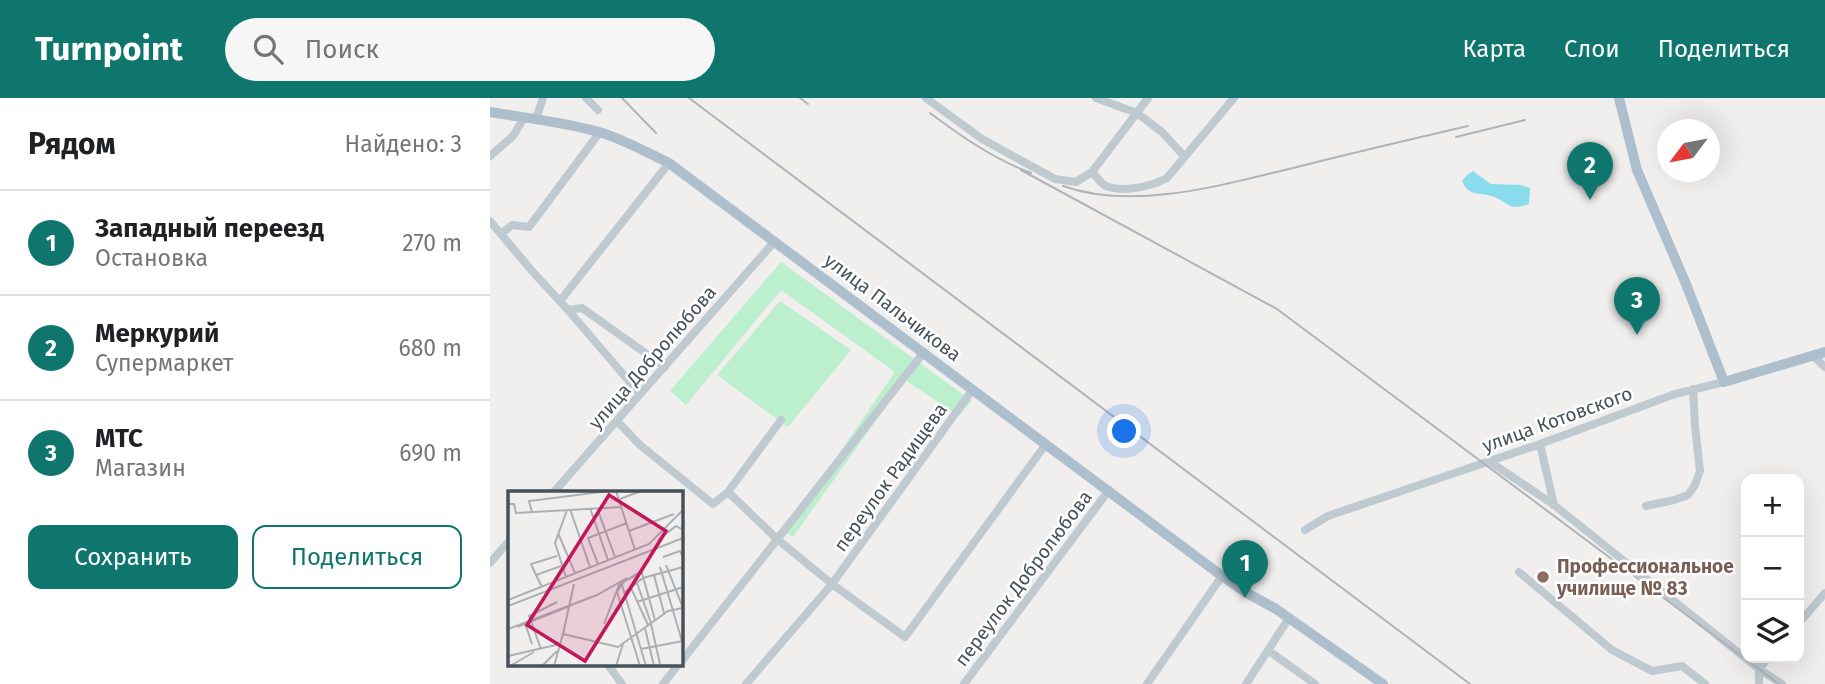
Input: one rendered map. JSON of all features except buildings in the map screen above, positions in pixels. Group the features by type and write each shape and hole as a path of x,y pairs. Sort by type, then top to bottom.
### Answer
{"main road":[{"path":"1619,98 1637,170 1724,382"},
{"name":"улица Пальчикова","path":"490,112 600,132 670,163 1222,576 1270,605 1382,684"},
{"name":"улица Котовского","path":"1724,382 1825,352"}],"street":[{"path":"536,119 543,98"},
{"path":"586,98 598,110"},
{"path":"926,98 982,139 1055,179 1076,182 1092,172 1149,98"},
{"path":"1096,98 1137,113 1162,132 1184,156"},
{"path":"1092,172 1104,184 1115,187 1136,188 1155,184 1167,177 1234,98"},
{"path":"490,156 513,136 524,118"},
{"path":"502,233 512,225 529,227 600,132"},
{"path":"560,301 670,163"},
{"path":"491,222 640,394"},
{"name":"улица Добролюбова","path":"555,491 775,242"},
{"path":"568,310 582,308 664,367"},
{"path":"682,660 924,352"},
{"path":"1812,355 1825,367"},
{"name":"улица Котовского","path":"1305,530 1328,516 1540,444 1675,394 1724,382"},
{"name":"переулок Радищева","path":"746,684 832,584 973,389"},
{"path":"1646,506 1688,495 1695,485 1700,471 1693,390"},
{"path":"617,421 640,445 713,504 728,492 781,419"},
{"path":"728,492 777,539 905,638 1046,444"},
{"path":"1540,444 1553,505"},
{"path":"1489,461 1553,505 1759,669 1782,684"},
{"name":"переулок Добролюбова","path":"964,684 1109,490"},
{"path":"490,563 508,542"},
{"path":"1519,572 1612,650 1653,671 1682,666 1705,684"},
{"path":"1147,684 1222,576"},
{"path":"1804,617 1825,593"},
{"path":"1246,684 1289,618"},
{"path":"1269,651 1315,684"},
{"path":"1759,684 1759,669 1764,663"},
{"path":"609,666 622,684"},
{"path":"663,684 678,666"}],"green space":[{"path":"781,262 972,401 959,416 905,380 793,537 785,532 895,372 781,290 686,405 670,391"},
{"path":"780,301 851,350 788,427 717,375"}],"water":[{"path":"1473,171 1491,184 1530,188 1529,204 1516,207 1491,196 1471,192 1462,181"}],"railway":[{"path":"622,98 656,133"},
{"path":"689,98 1470,684"},
{"path":"800,98 808,104"},
{"path":"930,113 979,147 1031,173"},
{"path":"1456,137 1525,120"},
{"path":"1063,186 1091,193 1121,196 1182,192 1244,180 1468,126"},
{"path":"1021,170 1277,309 1779,684"}],"place":[{"name":"Меркурий","path":"1590,200"},
{"name":"МТС","path":"1637,335"},
{"name":"Профессиональное училище № 83","path":"1543,577"},
{"name":"Западный переезд","path":"1245,598"}]}
